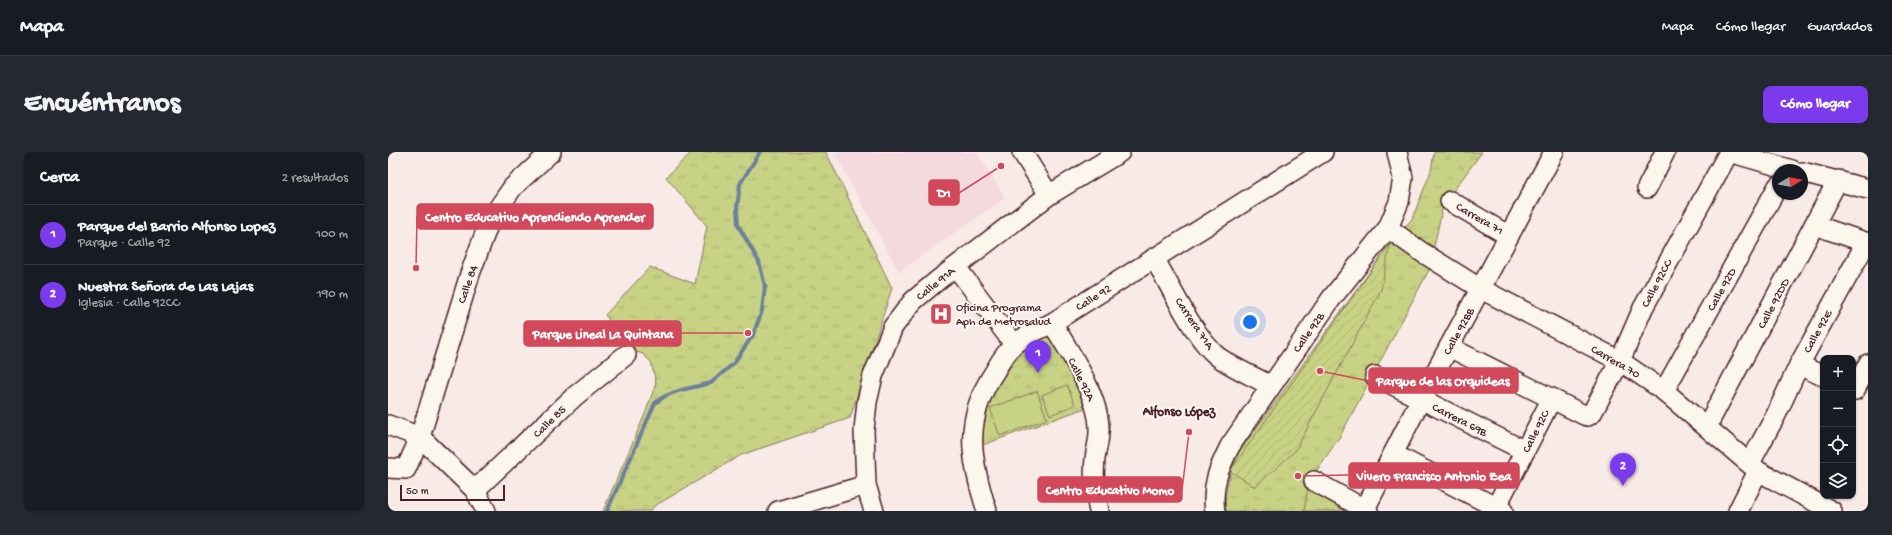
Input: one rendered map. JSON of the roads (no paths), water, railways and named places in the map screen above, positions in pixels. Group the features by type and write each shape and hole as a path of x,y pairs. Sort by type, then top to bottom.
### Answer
{"street":[{"name":"Calle 84","path":"420,437 470,274 490,220 513,187 551,152"},
{"path":"1022,152 1049,195"},
{"name":"Calle 91A","path":"874,511 866,485 864,430 867,402 873,376 893,327 913,301 1049,195 1120,152"},
{"name":"Calle 92","path":"986,511 976,478 972,455 975,411 990,377 1014,344 1052,323 1322,152"},
{"name":"Calle 92BB","path":"1366,510 1421,399 1554,152"},
{"path":"1647,188 1665,152"},
{"path":"1729,152 1772,164"},
{"name":"Calle 92CC","path":"1552,398 1584,415 1588,416 1592,414 1620,361 1646,301 1729,152"},
{"name":"Calle 92B","path":"1215,511 1214,486 1219,468 1230,446 1270,386 1331,299 1401,237 1399,202 1403,178 1398,154"},
{"path":"1808,173 1868,189"},
{"name":"Calle 92DD","path":"1707,426 1838,180"},
{"name":"Calle 92D","path":"1664,391 1772,197"},
{"name":"Carrera 71","path":"1450,201 1509,236"},
{"path":"1814,225 1867,243"},
{"name":"Carrera 70","path":"1401,237 1481,289 1620,361 1664,391 1754,467 1832,511"},
{"name":"Calle 92E","path":"1738,511 1754,467 1799,364 1867,243"},
{"name":"Carrera 71A","path":"1154,258 1194,327 1216,355 1231,365 1270,386"},
{"path":"956,267 1014,344"},
{"name":"Calle 92A","path":"1052,323 1093,396 1098,415 1100,432 1095,461 1094,488 1099,511"},
{"path":"1449,347 1552,398"},
{"name":"Calle 85","path":"475,490 576,396 626,355"},
{"path":"1799,364 1820,374"},
{"path":"1856,386 1868,364"},
{"name":"Carrera 69B","path":"1375,376 1525,451"},
{"name":"Calle 92C","path":"1499,509 1525,451 1552,398"},
{"path":"388,425 420,437 475,490 486,511"},
{"path":"388,468 406,469 420,437"},
{"path":"1393,454 1499,509"},
{"path":"1314,481 1366,510"},
{"path":"778,511 866,485"}],"waterway":[{"path":"607,511 655,403 665,396 681,390 711,383 734,363 753,335 762,311 765,286 759,262 738,225 737,208 740,184 760,152"}],"place":[{"name":"D1","path":"1001,166"},
{"name":"Centro Educativo Aprendiendo Aprender","path":"416,268"},
{"name":"Oficina Programa Aph de Metrosalud","path":"941,314"},
{"name":"Parque Lineal La Quintana","path":"748,333"},
{"name":"Parque de las Orquideas","path":"1320,371"},
{"name":"Parque del Barrio Alfonso Lopez","path":"1038,373"},
{"name":"Centro Educativo Momo","path":"1189,432"},
{"name":"Vivero Francisco Antonio Zea","path":"1298,476"},
{"name":"Nuestra Señora de Las Lajas","path":"1623,486"}],"district":[{"name":"Alfonso López","path":"1179,410"}]}
